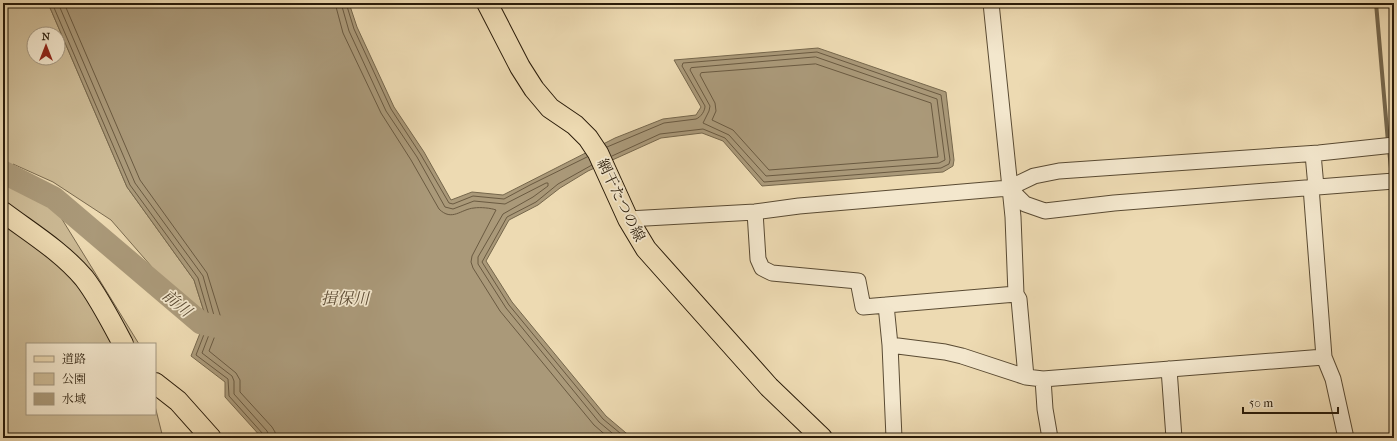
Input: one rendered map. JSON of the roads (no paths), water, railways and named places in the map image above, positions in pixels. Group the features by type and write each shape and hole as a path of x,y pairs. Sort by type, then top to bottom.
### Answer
{"main road":[{"name":"網干たつの線","path":"487,3 520,67 534,89 550,108 574,125 588,138 598,153 628,218 646,249 769,387 822,438"},
{"path":"3,212 58,252 84,279 122,343"},
{"path":"156,384 178,401 211,438"}],"street":[{"path":"991,3 1012,218 1016,294 1019,299 1026,377"},
{"path":"628,218 755,212 799,206 1009,188 1034,176 1059,171 1313,154 1394,145"},
{"path":"1313,154 1313,187 1324,357 1333,379 1346,438"},
{"path":"1009,188 1025,204 1045,211 1114,203 1394,181"},
{"path":"755,212 758,259 762,268 772,273 858,281 863,307 1016,294"},
{"path":"886,305 890,345 894,438"},
{"path":"890,345 944,352 962,356 1026,377 1043,379 1324,357"},
{"path":"1169,369 1174,438"},
{"path":"1043,379 1045,409 1050,438"}],"water":[{"name":"揖保川","path":"48,3 349,3 357,27 394,107 424,152 451,200 472,192 503,195 615,138 663,119 696,115 701,107 674,60 818,48 946,92 954,160 953,166 943,172 762,186 723,141 702,133 661,138 588,171 560,188 538,205 509,220 486,261 512,302 606,416 632,438 262,438 225,397 225,382 191,356 206,318 194,280 127,187 66,45 66,26 58,26"}],"waterway":[{"path":"1376,3 1388,142"},
{"path":"1389,149 1392,178"},
{"name":"前川","path":"3,172 54,198 201,323 234,330"},
{"path":"1393,185 1394,194"}]}
